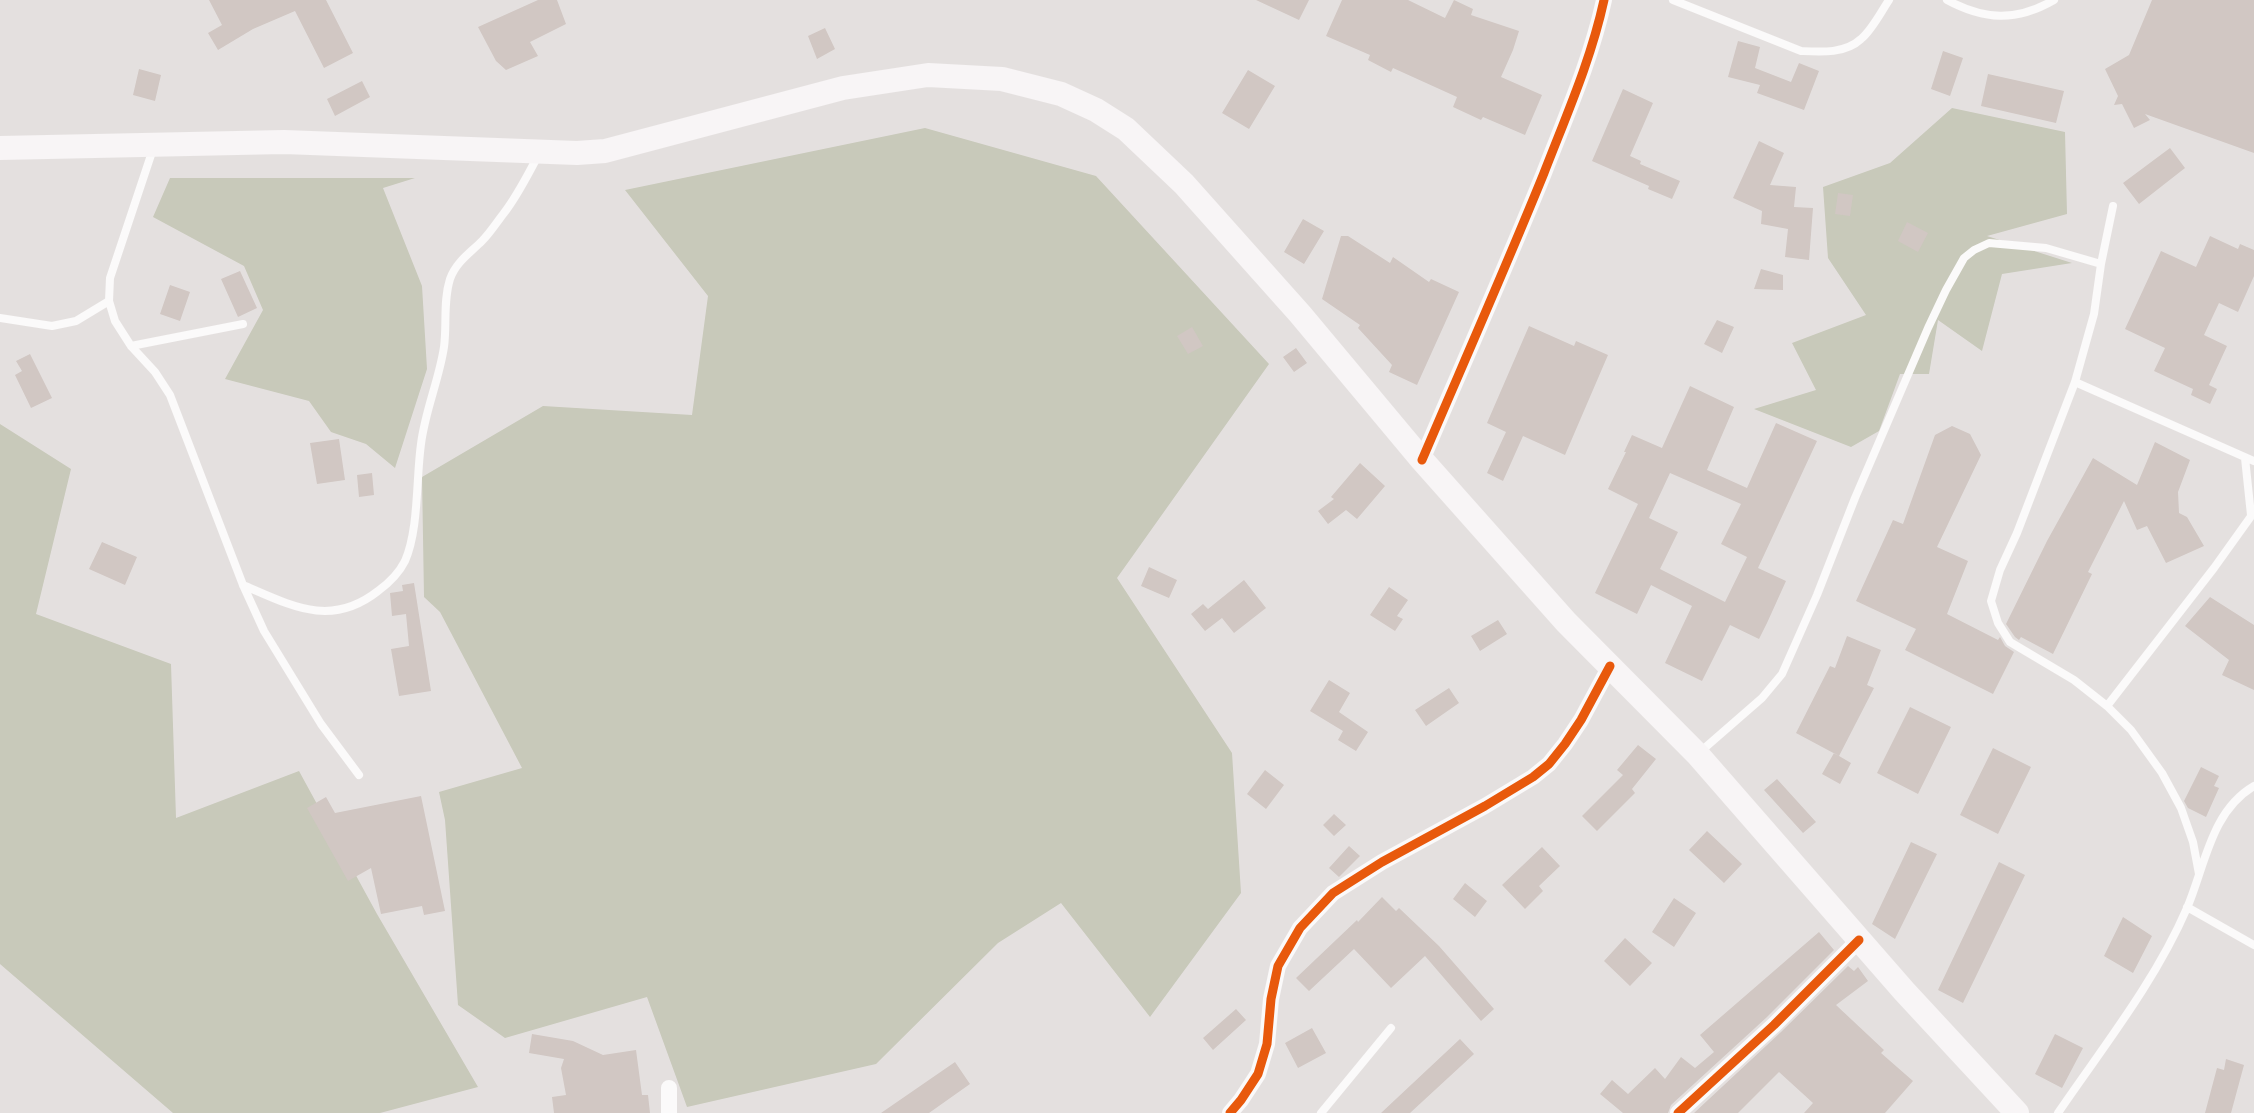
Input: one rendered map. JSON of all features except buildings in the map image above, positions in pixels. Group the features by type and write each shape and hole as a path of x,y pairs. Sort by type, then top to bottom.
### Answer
{"main road":[{"path":"0,148 284,142 577,153 605,151 843,88 928,75 1002,79 1061,94 1096,110 1126,129 1184,184 1307,322 1422,460 1566,621 1698,755 1958,1052 2017,1113"}],"street":[{"path":"1422,460 1519,235 1573,98 1596,34 1604,0"},
{"path":"1230,1113 1258,1074 1267,1044 1270,999 1278,966 1300,928 1333,893 1382,862 1485,806 1533,777 1549,764 1581,720 1610,666"},
{"path":"1678,1113 1774,1025 1859,939"},
{"path":"669,1089 669,1113"}],"lane":[{"path":"1673,0 1801,51 1822,52 1842,49 1861,40 1889,0"},
{"path":"1947,0 1963,9 1991,17 2016,15 2054,0"},
{"path":"154,145 110,278 109,301 115,321 131,346 154,372 170,395 243,585 264,631 321,724 359,775"},
{"path":"243,585 282,602 329,612 348,608 370,598 392,580 405,560 412,530 421,442 444,347 450,278 465,255 482,242 506,210 541,151"},
{"path":"2113,206 2094,314 2074,382 2017,533 2000,570 1991,601 1998,623 2010,642 2074,680 2107,706 2131,730 2162,773 2181,808 2193,842 2199,874"},
{"path":"1698,755 1762,698 1782,674 1928,327 1964,258 1989,243 2046,248 2101,264"},
{"path":"0,318 52,326 76,321 109,301"},
{"path":"131,346 243,324"},
{"path":"2074,382 2249,459 2252,514 2214,568 2107,706"},
{"path":"2058,1113 2135,1001 2165,952 2187,907 2210,845 2227,809 2238,797 2254,786"},
{"path":"2187,907 2254,945"},
{"path":"1321,1113 1391,1028"}],"shaded area":[{"path":"1952,108 2065,132 2067,214 1987,236 2072,263 2002,274 1982,351 1938,320 1929,374 1900,374 1879,431 1851,447 1754,409 1816,390 1792,343 1866,315 1828,258 1823,187 1890,163"},
{"path":"925,128 1096,176 1269,364 1117,578 1232,753 1241,893 1150,1017 1061,903 998,943 876,1064 687,1107 647,997 505,1038 458,1005 445,820 439,792 522,768 440,612 424,597 422,477 543,406 692,415 708,296 625,190"},
{"path":"170,178 415,178 383,188 422,286 427,369 395,468 366,444 331,432 309,401 225,379 263,310 244,266 153,217"},
{"path":"0,424 71,469 36,614 171,664 176,818 299,771 377,914 478,1087 380,1113 173,1113 0,964"}],"cycle path":[{"path":"1422,460 1544,173 1585,66 1604,0"},
{"path":"1230,1113 1258,1074 1267,1044 1271,999 1278,966 1300,928 1333,893 1382,862 1485,806 1533,777 1549,764 1581,720 1610,666"},
{"path":"1678,1113 1774,1025 1859,940"}]}
